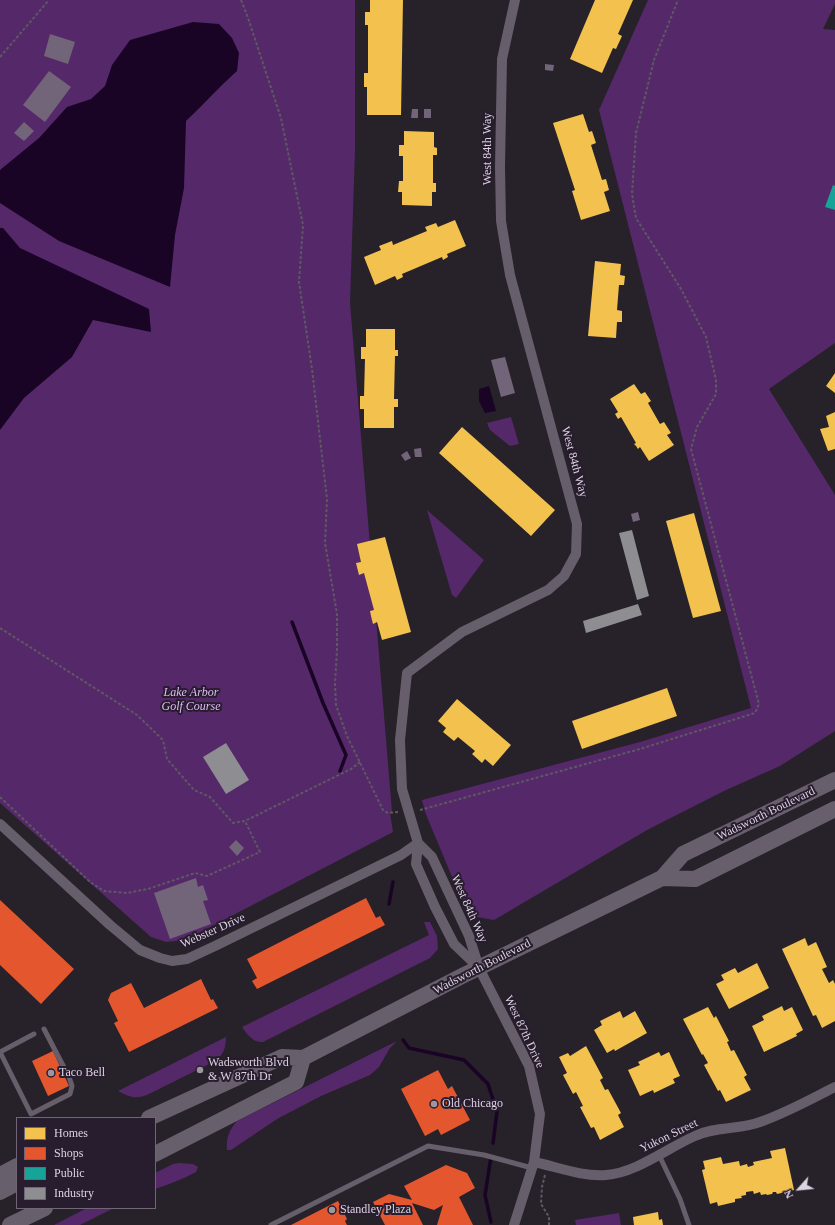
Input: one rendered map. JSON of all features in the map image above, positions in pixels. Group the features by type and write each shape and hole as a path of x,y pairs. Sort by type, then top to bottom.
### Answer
{"main road":[{"name":"Wadsworth Boulevard","path":"303,1058 479,968 662,878 683,854 835,780"},
{"name":"Wadsworth Boulevard","path":"662,878 695,879 835,809"},
{"path":"151,1117 282,1056 303,1058 296,1082 156,1153"},
{"path":"0,1175 16,1167"},
{"path":"0,1192 16,1184"},
{"path":"10,1225 25,1221 43,1209"}],"street":[{"name":"West 84th Way","path":"479,968 454,944 435,907 416,864 418,843 402,789 400,740 407,673 462,632 548,590 564,576 576,554 577,524 510,275 501,222 500,167 502,59 515,0"},
{"name":"Webster Drive","path":"0,824 110,925 140,950 172,961 187,959 215,946 401,855 418,843"},
{"name":"West 84th Way","path":"418,843 432,856 469,936 479,968"},
{"name":"West 87th Drive","path":"479,968 529,1066 540,1114 533,1165 514,1225"},
{"name":"Yukon Street","path":"533,1165 548,1165 587,1175 606,1175 625,1171 659,1155 695,1135 709,1131 760,1123 835,1087"}],"lane":[{"path":"34,1034 0,1052 31,1114 70,1094 72,1086 44,1029"},
{"path":"271,1225 428,1146 533,1165"},
{"path":"659,1155 680,1199 689,1225"}],"path":[{"path":"0,57 48,0"},
{"path":"241,0 281,118 303,224 299,282 312,369 327,499 325,543 337,614 335,696 341,719 360,762 384,810 388,813 420,810 662,742 755,713 759,704 691,449 697,427 716,394 716,380 706,337 681,289 636,218 632,194 636,133 654,60 678,0"},
{"path":"0,628 137,715 163,740 167,759 194,790 210,797 233,823 245,821 351,769 360,762"},
{"path":"0,797 90,882 104,890 127,893 148,889 195,873 207,876 260,852 245,821"},
{"path":"548,1165 542,1188 541,1204 549,1217 550,1225"}],"green space":[{"name":"Lake Arbor Golf Course","path":"0,0 355,0 355,150 350,303 392,812 390,813 393,832 185,940 166,942 151,937 0,803"},
{"path":"648,0 835,0 835,4 823,29 835,30 835,343 769,389 835,495 835,731 780,766 726,790 647,830 494,920 477,917 465,908 425,812 422,800 640,742 751,708 599,110"},
{"path":"511,417 519,444 510,446 490,430 487,423"},
{"path":"427,510 484,560 456,598 452,595"},
{"path":"424,922 430,922 437,936 438,949 430,958 263,1042 253,1040 242,1027 429,935"},
{"path":"226,1037 224,1050 217,1060 149,1094 140,1097 133,1097 118,1091"},
{"path":"397,1041 390,1048 379,1067 370,1075 321,1096 277,1119 231,1150 227,1150 229,1134 237,1121"},
{"path":"173,1164 193,1164 198,1167 196,1172 191,1175 156,1189 156,1172"},
{"path":"85,1209 112,1209 80,1225 54,1225"},
{"path":"619,1213 621,1225 576,1225 575,1220"}],"shaded area":[{"path":"193,22 219,24 232,38 239,53 237,71 186,121 184,188 175,235 170,287 59,241 0,203 0,170 39,138 67,107 91,99 105,86 112,65 130,40"},
{"path":"0,228 3,228 20,248 149,309 151,332 93,320 72,357 24,398 0,430"},
{"path":"489,386 496,411 485,413 479,401 479,389"}],"building: Homes":[{"path":"370,0 403,0 401,115 367,115 367,87 364,87 364,73 368,73 368,25 365,25 365,12 370,12"},
{"path":"595,0 633,0 618,34 622,36 616,49 613,48 602,73 570,59"},
{"path":"583,114 589,132 592,131 596,143 591,145 602,180 606,179 609,190 604,192 610,211 581,220 572,191 575,190 553,123"},
{"path":"404,131 434,132 434,147 437,148 437,155 433,155 433,183 436,183 436,192 432,192 432,206 402,205 402,192 398,192 399,181 403,181 403,156 399,156 399,145 404,145"},
{"path":"455,220 466,246 447,254 448,257 443,260 442,257 402,274 403,277 397,280 395,276 375,285 364,257 381,250 379,246 392,241 393,245 427,231 425,227 436,223 438,227"},
{"path":"595,261 621,264 620,275 625,276 624,285 619,285 617,310 622,311 622,322 617,322 616,338 588,336"},
{"path":"366,329 395,329 395,350 398,350 398,356 395,356 394,399 398,399 398,407 394,407 394,428 364,428 364,409 360,409 360,396 364,396 365,359 361,359 361,347 366,347"},
{"path":"835,373 835,393 826,386"},
{"path":"634,384 641,394 645,392 651,401 648,403 660,424 664,422 671,433 667,435 674,445 649,461 640,447 638,449 634,444 636,443 621,417 618,419 615,414 618,412 610,399"},
{"path":"835,412 835,449 828,451 820,429 829,427 826,416"},
{"path":"462,427 555,510 531,536 439,453"},
{"path":"694,513 721,611 693,618 666,521"},
{"path":"385,537 411,632 382,640 377,622 373,624 370,611 374,610 364,573 359,575 356,563 361,562 357,544"},
{"path":"667,688 677,716 582,749 572,721"},
{"path":"457,699 511,745 493,766 485,759 482,763 472,754 475,751 458,737 454,741 443,732 446,728 438,721"},
{"path":"805,938 808,946 816,942 827,967 822,969 829,983 833,980 835,984 835,1021 822,1028 816,1015 813,1016 782,949"},
{"path":"757,963 769,988 729,1009 716,984 724,980 721,975 735,968 738,973"},
{"path":"782,1006 784,1011 792,1007 803,1030 796,1034 797,1036 764,1052 752,1026 764,1020 762,1016"},
{"path":"708,1007 714,1018 716,1016 729,1041 727,1042 731,1051 734,1050 747,1075 744,1077 751,1090 726,1102 720,1090 718,1091 704,1065 708,1063 703,1054 702,1055 683,1019"},
{"path":"620,1011 623,1018 635,1011 647,1033 615,1051 614,1049 607,1053 594,1030 602,1025 600,1021"},
{"path":"586,1046 603,1078 600,1080 605,1090 608,1089 621,1113 618,1115 624,1127 600,1140 594,1127 591,1128 580,1107 583,1106 576,1092 573,1094 563,1075 567,1073 559,1057 568,1053 570,1056"},
{"path":"659,1052 661,1056 669,1052 680,1076 673,1079 675,1083 654,1093 653,1090 640,1096 628,1070 640,1065 638,1062"},
{"path":"785,1148 794,1190 777,1194 776,1192 773,1192 772,1194 767,1195 761,1195 760,1192 754,1194 753,1191 746,1192 746,1195 741,1196 742,1198 735,1199 735,1202 718,1206 717,1202 710,1204 702,1170 705,1169 703,1161 721,1157 723,1164 739,1161 740,1166 747,1164 748,1167 754,1165 753,1162 772,1158 770,1151"},
{"path":"658,1212 659,1220 662,1219 663,1225 634,1225 633,1217"}],"building: Shops":[{"path":"366,898 376,918 380,916 385,925 257,989 252,981 257,978 247,959"},
{"path":"0,900 74,969 41,1004 0,965"},
{"path":"201,979 211,1000 213,999 218,1008 129,1052 114,1023 118,1021 108,1000 111,993 131,983 144,1008"},
{"name":"Taco Bell","path":"53,1051 69,1086 48,1096 32,1061"},
{"path":"438,1070 448,1089 452,1086 470,1120 441,1135 438,1129 425,1136 401,1089"},
{"path":"446,1165 467,1173 475,1188 459,1197 473,1225 437,1225 443,1205 434,1210 412,1203 423,1225 385,1225 373,1202 389,1194 412,1200 404,1186"},
{"name":"Standley Plaza","path":"338,1201 347,1219 345,1221 347,1225 291,1225"}],"building: Public":[{"path":"833,185 835,186 835,210 825,207"}],"building: Industry":[{"path":"632,530 649,596 637,600 619,533"},
{"path":"638,604 642,615 586,633 583,621"},
{"path":"226,743 249,780 226,794 203,757"}],"building: Other":[{"path":"50,34 75,42 68,64 44,56"},
{"path":"545,64 554,65 553,71 545,70"},
{"path":"49,71 71,87 45,122 23,105"},
{"path":"412,109 418,109 418,118 411,118"},
{"path":"424,109 431,109 431,118 424,118"},
{"path":"24,122 34,131 24,141 14,133"},
{"path":"505,357 515,393 501,397 491,360"},
{"path":"421,448 422,457 415,457 414,449"},
{"path":"407,451 411,458 405,461 401,455"},
{"path":"638,512 640,520 633,522 631,514"},
{"path":"236,840 244,848 237,856 229,847"},
{"path":"196,878 198,887 203,885 208,900 203,901 211,924 170,939 154,893"}],"waterway":[{"path":"292,622 323,703 346,755 340,771"},
{"path":"389,904 393,882"},
{"path":"403,1040 409,1048 464,1060 488,1084 497,1112 493,1143"},
{"path":"491,1157 485,1195 491,1222"}],"place":[{"name":"Wadsworth Blvd & W 87th Dr","path":"200,1070"},
{"name":"Taco Bell","path":"51,1073"},
{"name":"Old Chicago","path":"434,1104"},
{"name":"Standley Plaza","path":"332,1210"}]}
